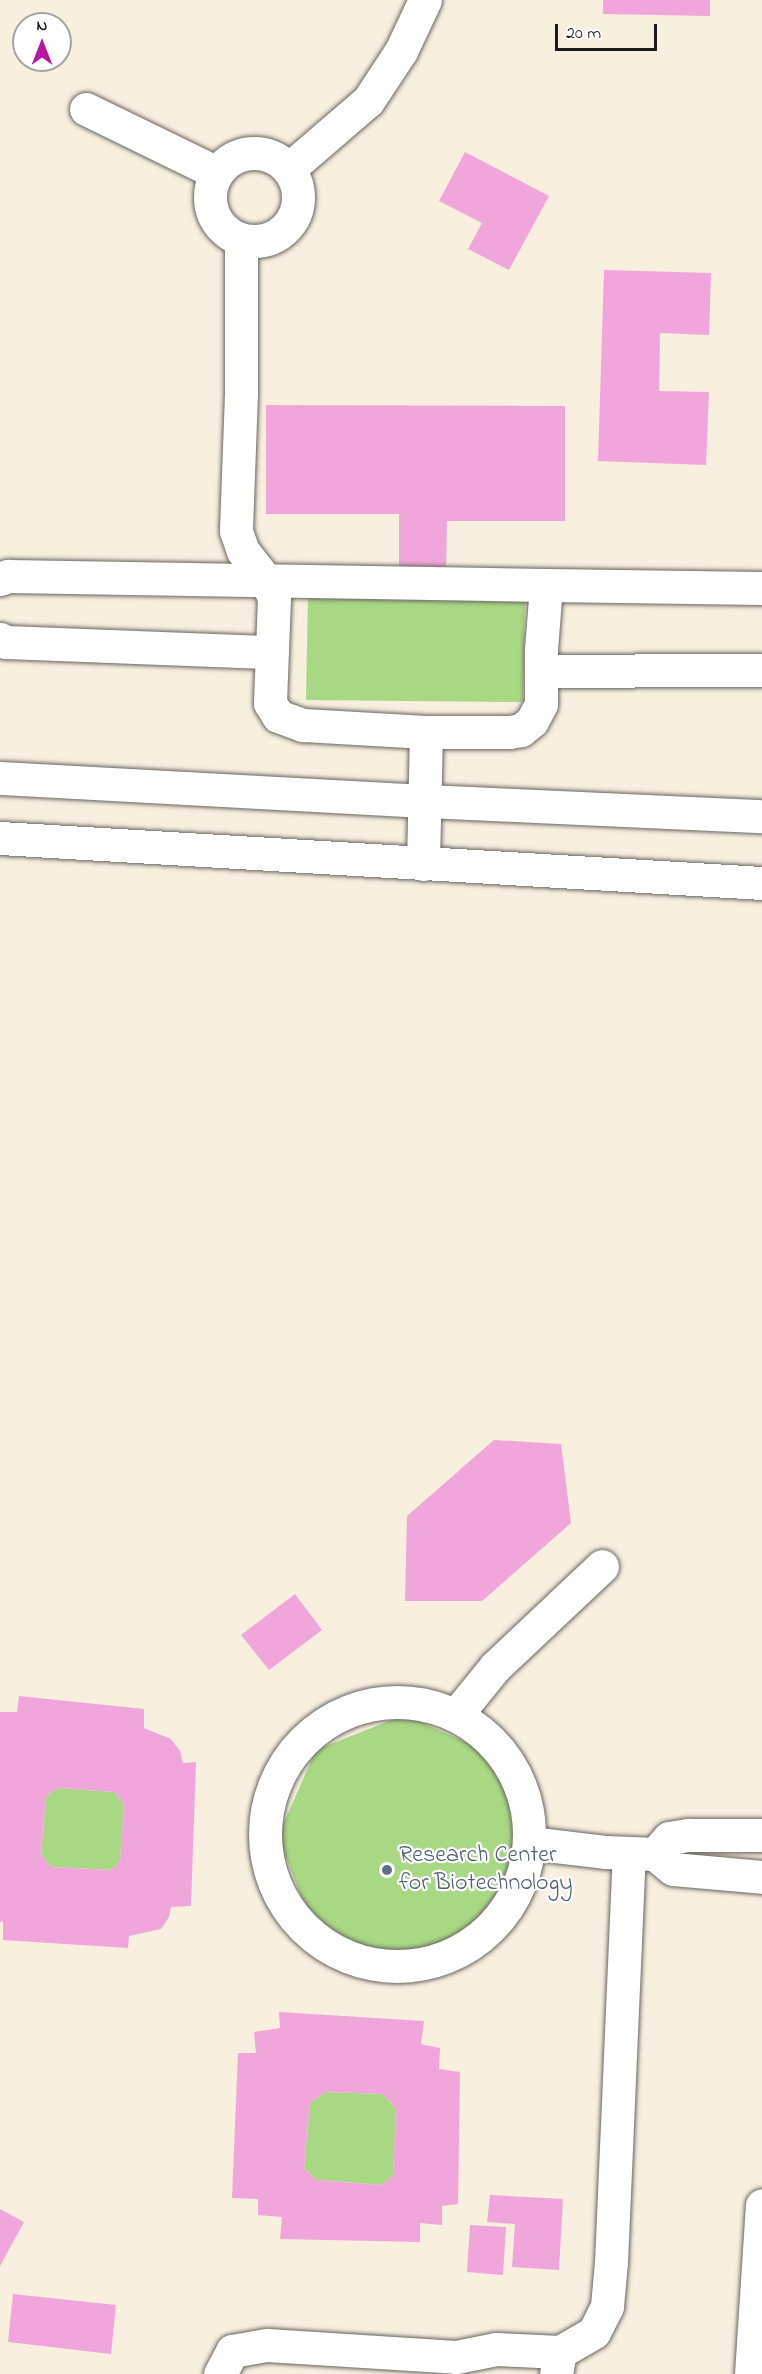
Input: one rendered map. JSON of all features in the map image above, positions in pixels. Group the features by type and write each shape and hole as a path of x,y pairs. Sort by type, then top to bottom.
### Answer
{"lane":[{"path":"290,168 368,101 401,51 425,0"},
{"path":"87,109 215,172"},
{"path":"265,153 290,168 298,188 297,211 285,230 265,241 242,240 218,225 208,199 215,172 237,154 265,153"},
{"path":"242,240 242,393 236,531 243,551 267,582 274,598 270,703 278,716 303,725 426,732 521,730 532,721 541,704 546,585"},
{"path":"0,579 8,576 267,582 762,588"},
{"path":"0,639 6,642 272,652"},
{"path":"541,671 762,670"},
{"path":"423,864 426,732"},
{"path":"0,778 762,816"},
{"path":"0,838 762,883"},
{"path":"456,1715 495,1667 602,1566"},
{"path":"409,1702 456,1715 498,1746 524,1792 530,1843 519,1890 491,1930 450,1956 403,1967 355,1961 313,1938 281,1901 265,1856 266,1808 284,1763 317,1727 361,1706 409,1702"},
{"path":"642,1854 669,1838 689,1835 762,1835"},
{"path":"530,1843 642,1854 673,1869 762,1877"},
{"path":"220,2374 232,2351 267,2345 458,2365 496,2349 558,2363 594,2332 607,2306 642,1854"},
{"path":"751,2374 762,2205"}],"green space":[{"path":"308,593 525,595 523,702 306,700"},
{"path":"404,1715 491,1753 526,1841 488,1927 399,1962 312,1924 278,1836 316,1750"},
{"path":"58,1788 114,1792 124,1804 120,1861 112,1870 51,1867 41,1855 46,1796"},
{"path":"325,2092 383,2094 396,2109 393,2176 381,2185 316,2180 304,2168 310,2103"}],"building":[{"path":"603,0 710,0 710,16 603,14"},
{"path":"465,152 549,196 509,270 468,249 482,223 439,201"},
{"path":"604,270 711,273 709,335 660,333 659,391 709,392 706,465 598,461"},
{"path":"266,405 565,406 565,521 447,521 446,578 399,578 399,514 266,514"},
{"path":"494,1440 561,1444 571,1523 482,1601 405,1601 407,1516"},
{"path":"295,1594 322,1630 269,1670 241,1635"},
{"path":"19,1696 144,1709 144,1728 171,1739 180,1751 183,1763 196,1762 191,1906 171,1907 169,1917 161,1929 129,1936 128,1948 3,1940 3,1921 0,1922 0,1712 17,1712","holes":["58,1788 114,1792 124,1804 120,1861 112,1870 51,1867 41,1855 46,1796"]},
{"path":"279,2012 424,2021 421,2044 440,2048 439,2069 460,2072 458,2204 442,2206 442,2225 420,2223 420,2242 280,2239 282,2217 258,2215 258,2199 232,2198 238,2053 256,2053 254,2032 280,2028","holes":["325,2092 383,2094 396,2109 393,2176 381,2185 316,2180 304,2168 310,2103"]},
{"path":"490,2195 563,2199 559,2270 512,2267 515,2224 487,2222"},
{"path":"0,2209 24,2222 0,2266"},
{"path":"470,2225 506,2227 503,2275 467,2272"},
{"path":"13,2294 116,2305 111,2354 8,2342"}],"place":[{"name":"Research Center for Biotechnology","path":"387,1870"}]}
